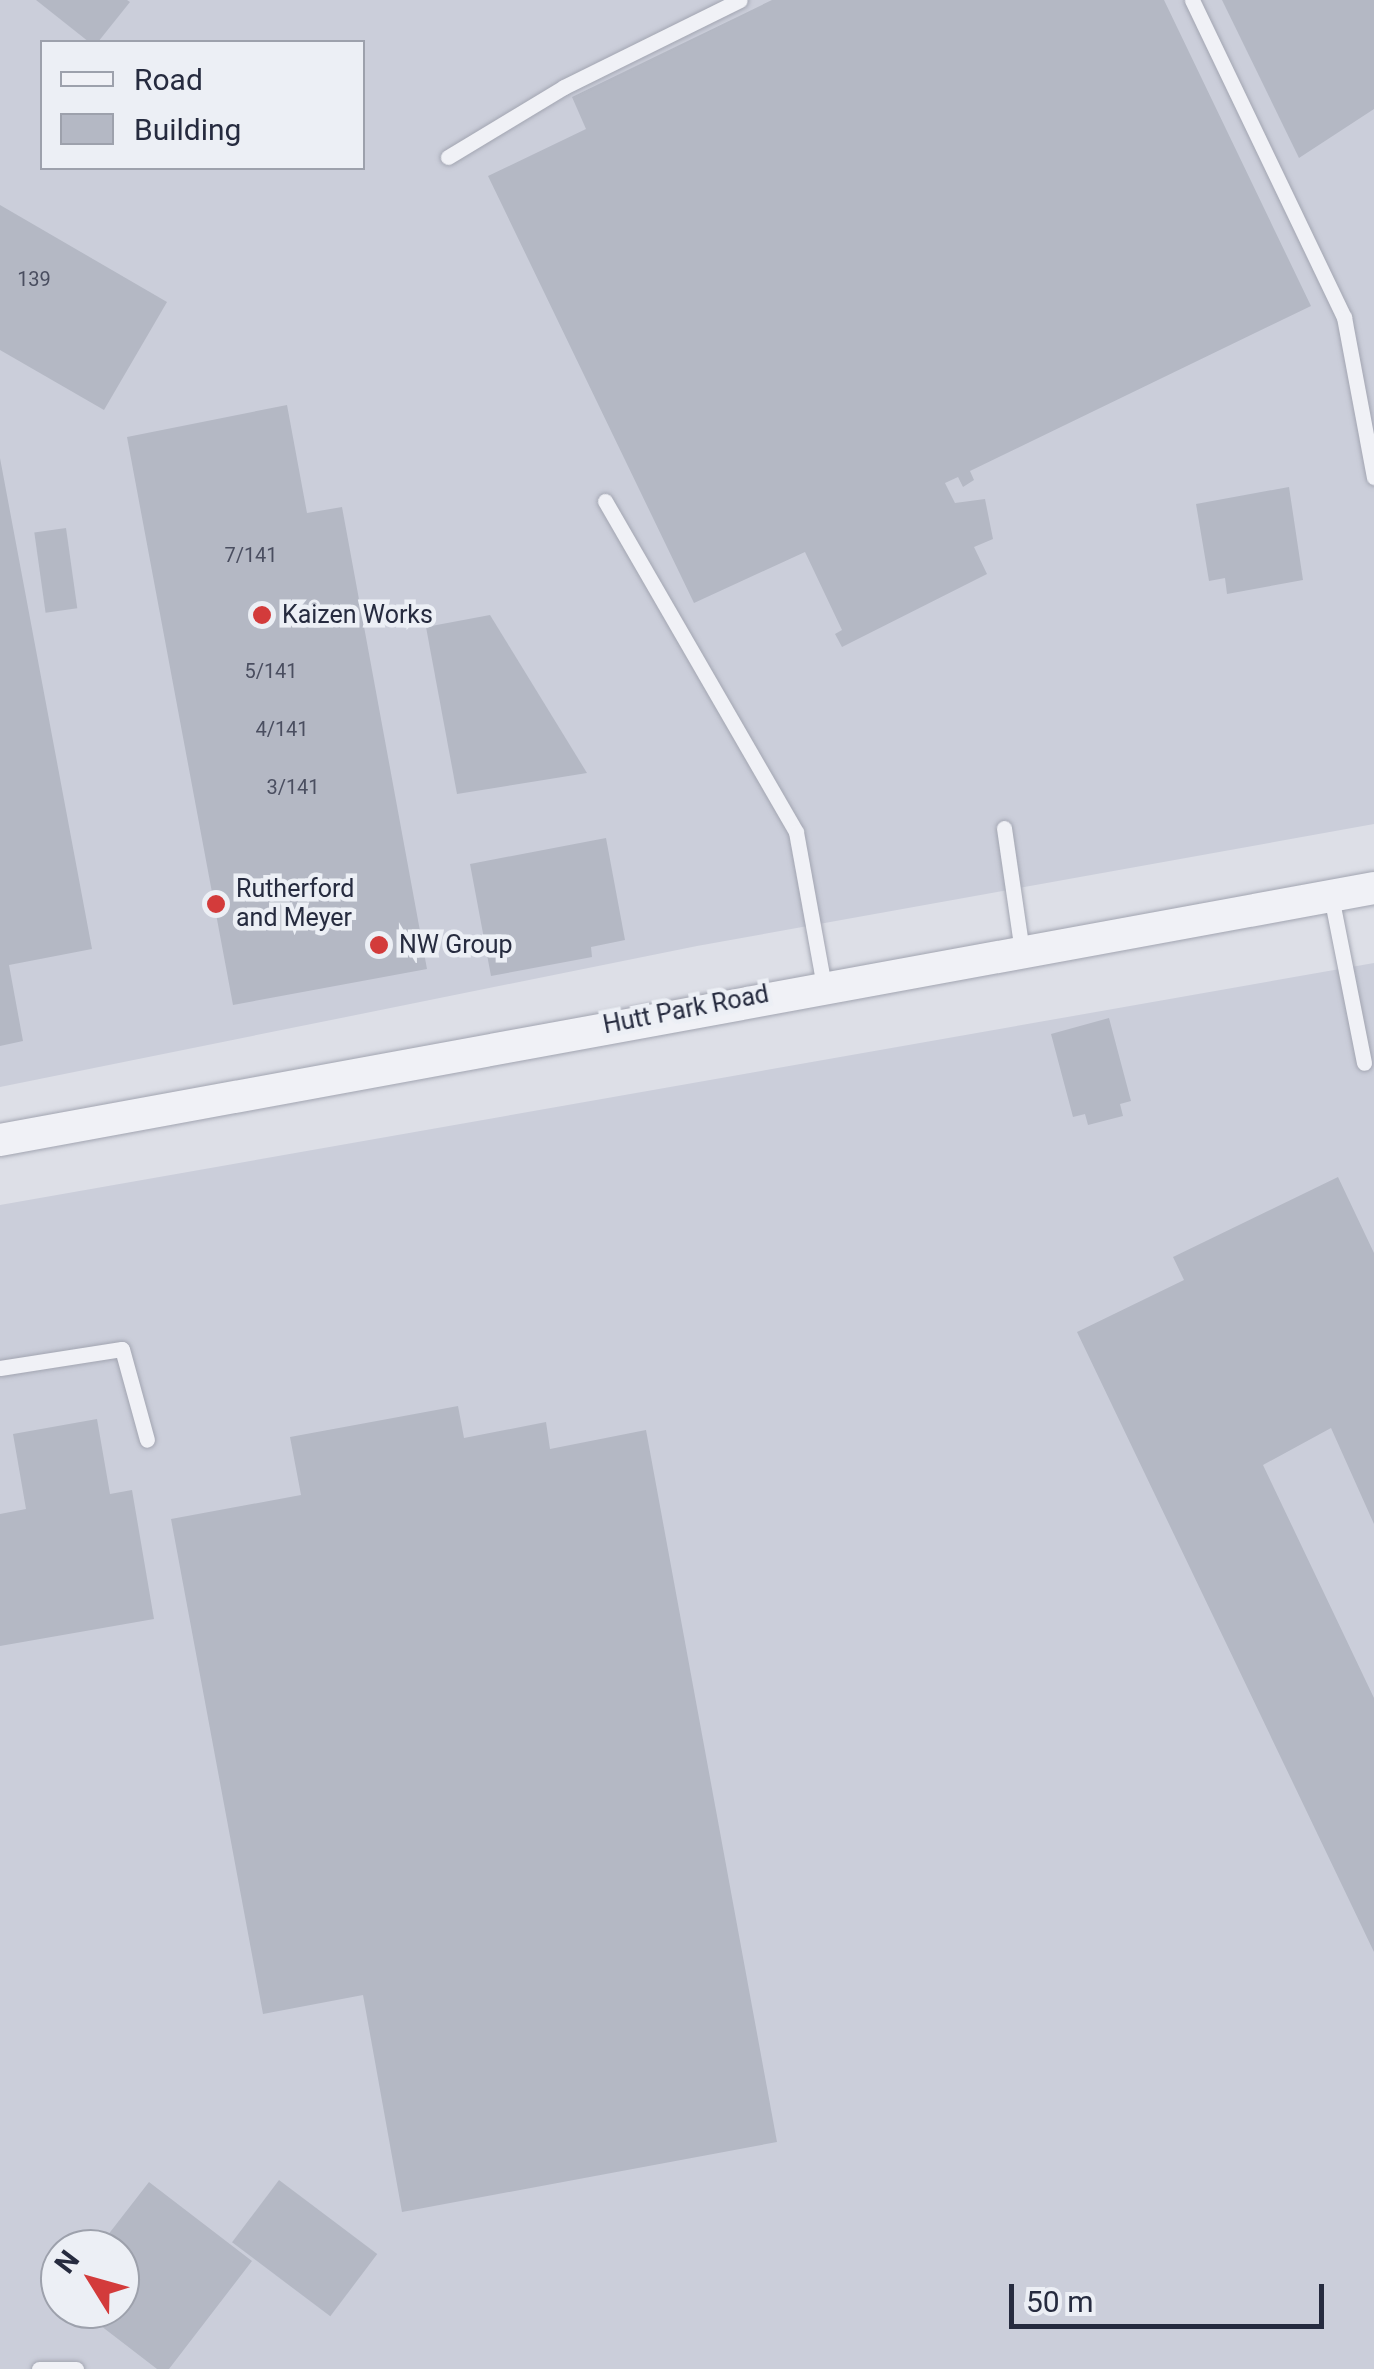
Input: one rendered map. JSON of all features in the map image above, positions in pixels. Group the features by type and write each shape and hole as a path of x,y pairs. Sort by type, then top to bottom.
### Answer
{"street":[{"name":"Hutt Park Road","path":"0,1140 1374,888"}],"lane":[{"path":"448,157 564,87 740,0"},
{"path":"1192,0 1335,296 1374,476"},
{"path":"604,500 796,832 824,986"},
{"path":"1004,828 1022,951"},
{"path":"1330,896 1364,1063"},
{"path":"0,1368 122,1349 147,1440"},
{"path":"39,2369 76,2369"}],"shaded area":[{"path":"0,0 1374,0 1374,824 697,946 0,1087"},
{"path":"1374,963 1374,2369 0,2369 0,1205"}],"building":[{"path":"36,0 130,2 100,40 86,40"},
{"path":"772,0 1164,0 1311,306 970,471 974,480 963,487 958,477 945,483 955,503 985,499 993,539 974,547 987,574 842,647 835,634 842,630 805,552 694,603 488,176 586,129 572,97"},
{"path":"1222,0 1374,0 1374,109 1299,158"},
{"path":"0,205 167,302 104,410 0,350"},
{"path":"287,405 307,513 342,507 427,969 233,1005 127,437"},
{"path":"0,458 92,949 9,965 23,1041 0,1046"},
{"path":"1289,487 1303,580 1227,594 1225,578 1209,581 1196,504"},
{"path":"66,528 77,608 46,613 34,532"},
{"path":"490,615 587,773 457,794 426,627"},
{"path":"606,838 625,940 591,947 592,957 491,976 470,864"},
{"path":"1109,1018 1131,1101 1120,1104 1123,1116 1088,1125 1085,1114 1073,1117 1051,1034"},
{"path":"1338,1177 1374,1253 1374,1524 1331,1428 1263,1465 1374,1698 1374,1952 1077,1332 1184,1280 1173,1257"},
{"path":"458,1406 464,1438 546,1422 550,1449 646,1430 777,2142 402,2212 363,1995 263,2014 171,1519 301,1495 290,1437"},
{"path":"97,1419 110,1494 132,1490 154,1619 0,1646 0,1514 26,1509 13,1434"},
{"path":"279,2180 377,2254 330,2316 232,2242"},
{"path":"149,2182 252,2261 169,2369 157,2369 105,2329 140,2329 140,2229 113,2229"}],"place":[{"name":"Kaizen Works","path":"262,615"},
{"name":"Rutherford and Meyer","path":"216,904"},
{"name":"NW Group","path":"379,945"}]}
